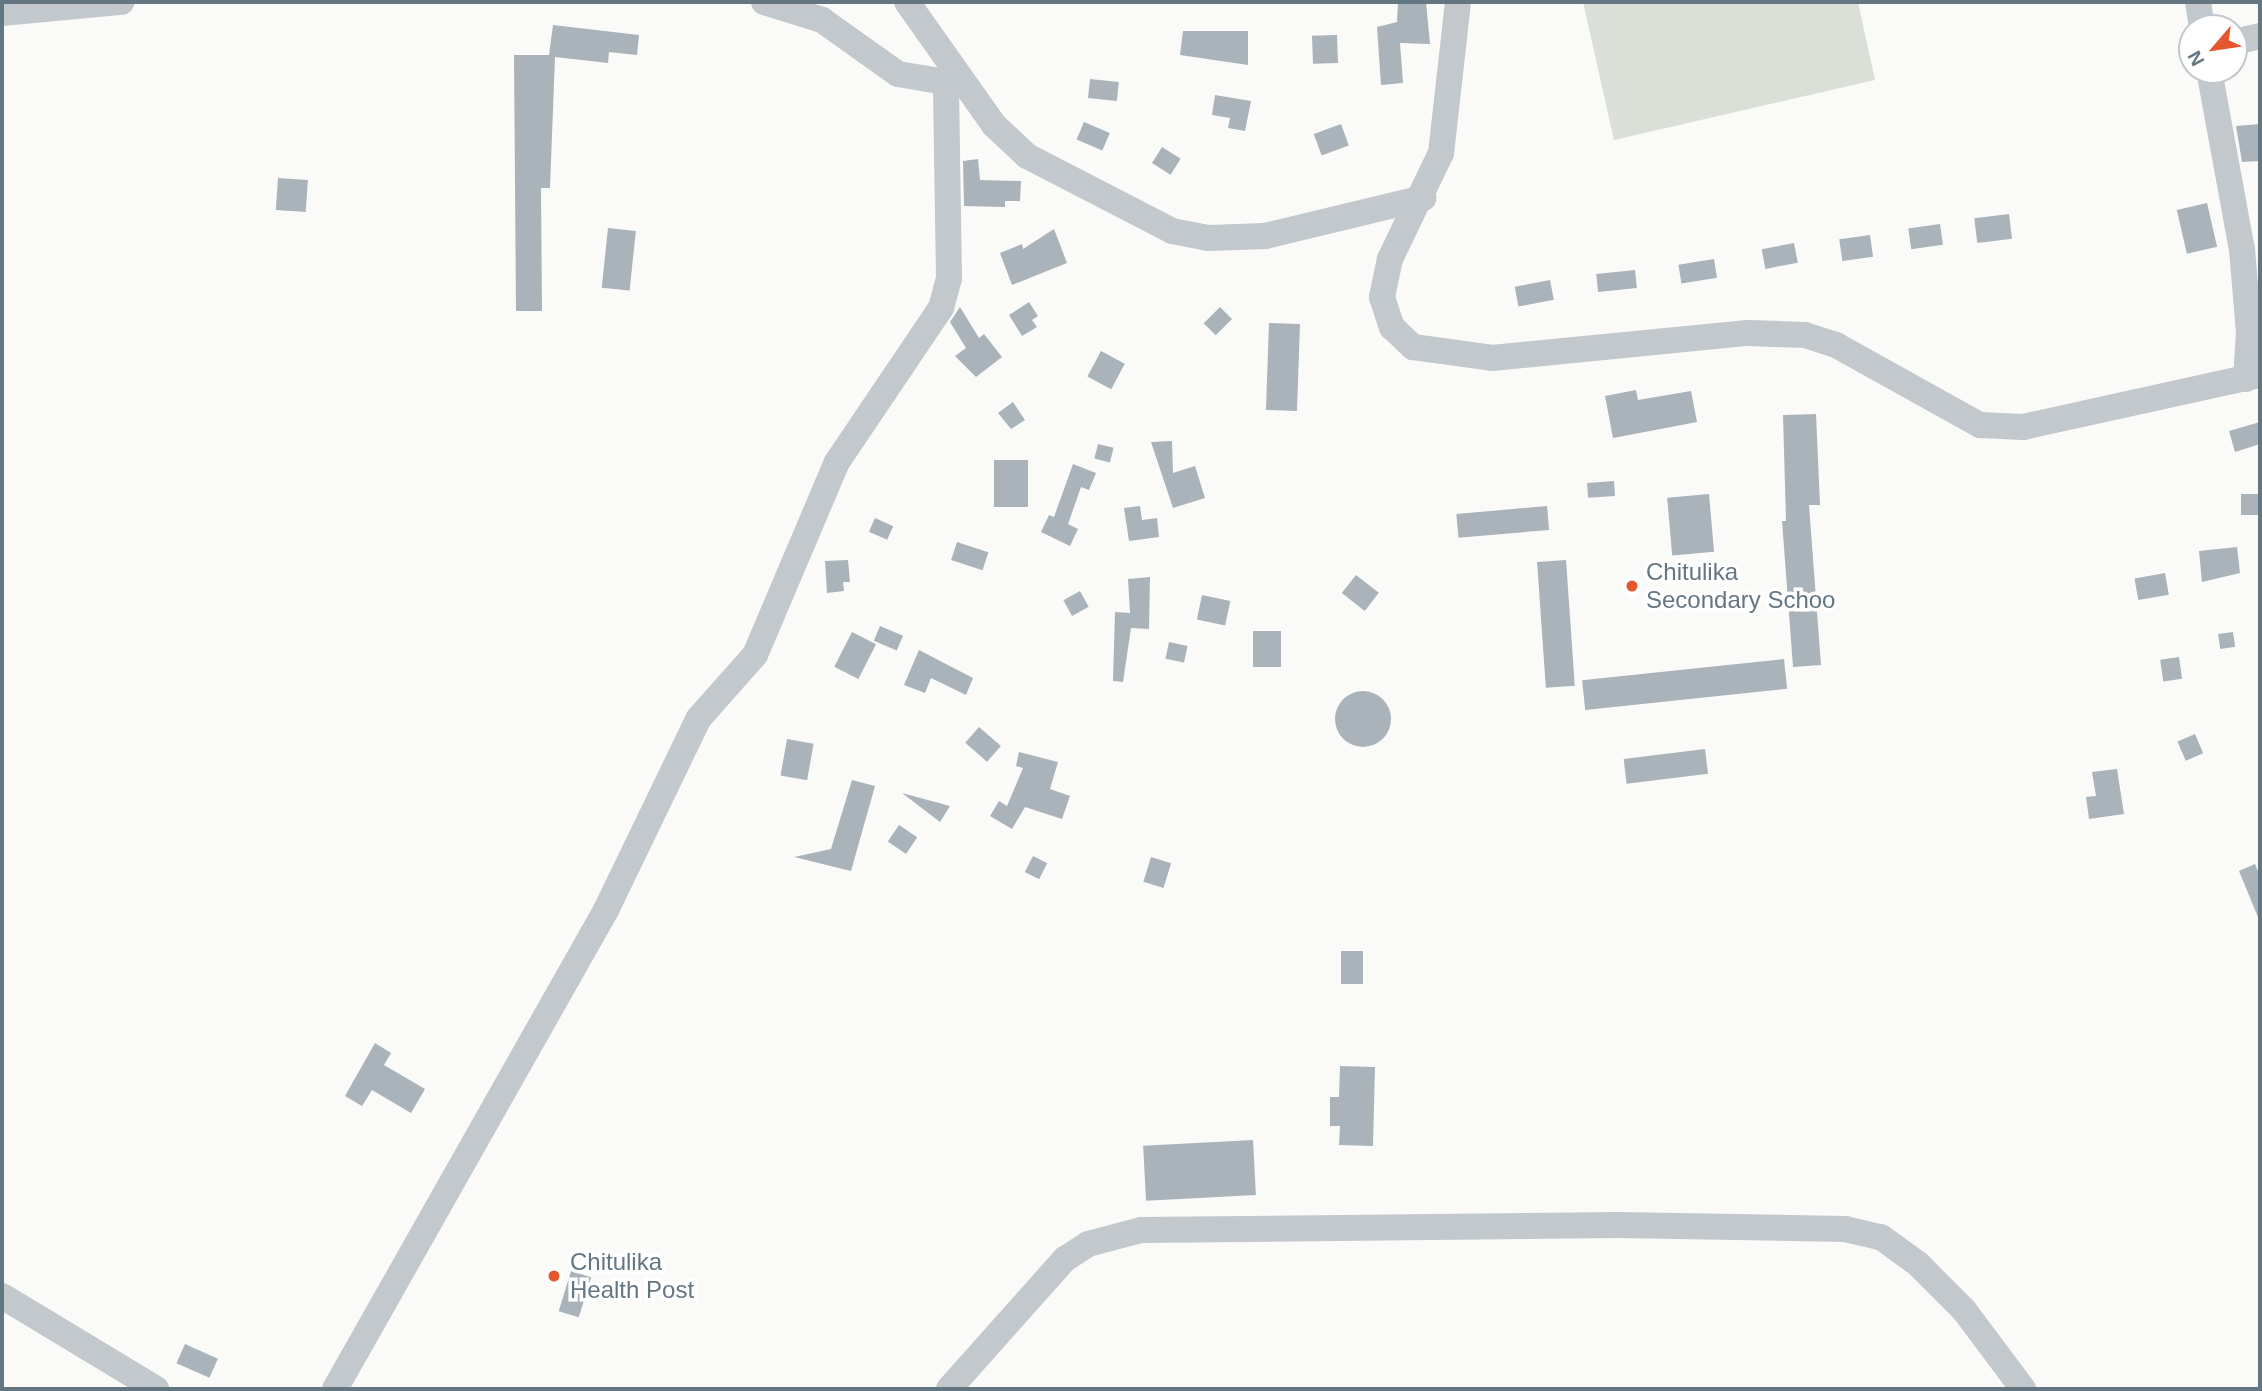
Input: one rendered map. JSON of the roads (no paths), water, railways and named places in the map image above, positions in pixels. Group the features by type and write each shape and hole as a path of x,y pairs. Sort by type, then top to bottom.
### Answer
{"street":[{"path":"2,13 121,2"},
{"path":"764,2 822,20 898,74 953,79"},
{"path":"907,2 953,79 994,125 1027,156 1172,231 1208,238 1265,236 1423,198"},
{"path":"1458,2 1441,153 1423,198 1390,259 1382,298 1392,327 1413,347 1436,354 1492,358 1748,333 1805,335 1844,350 1980,425 2023,427 2253,377 2242,249 2212,84"},
{"path":"335,1389 606,910 699,718 755,655 837,462 941,308 949,279 953,79"},
{"path":"949,1389 1065,1259 1088,1244 1141,1230 1618,1225 1845,1229 1881,1237 1918,1264 1964,1310 2023,1389"},
{"path":"2,1296 156,1389"}],"place":[{"name":"Chitulika Secondary Schoo","path":"1632,586"},
{"name":"Chitulika Health Post","path":"554,1276"}]}
